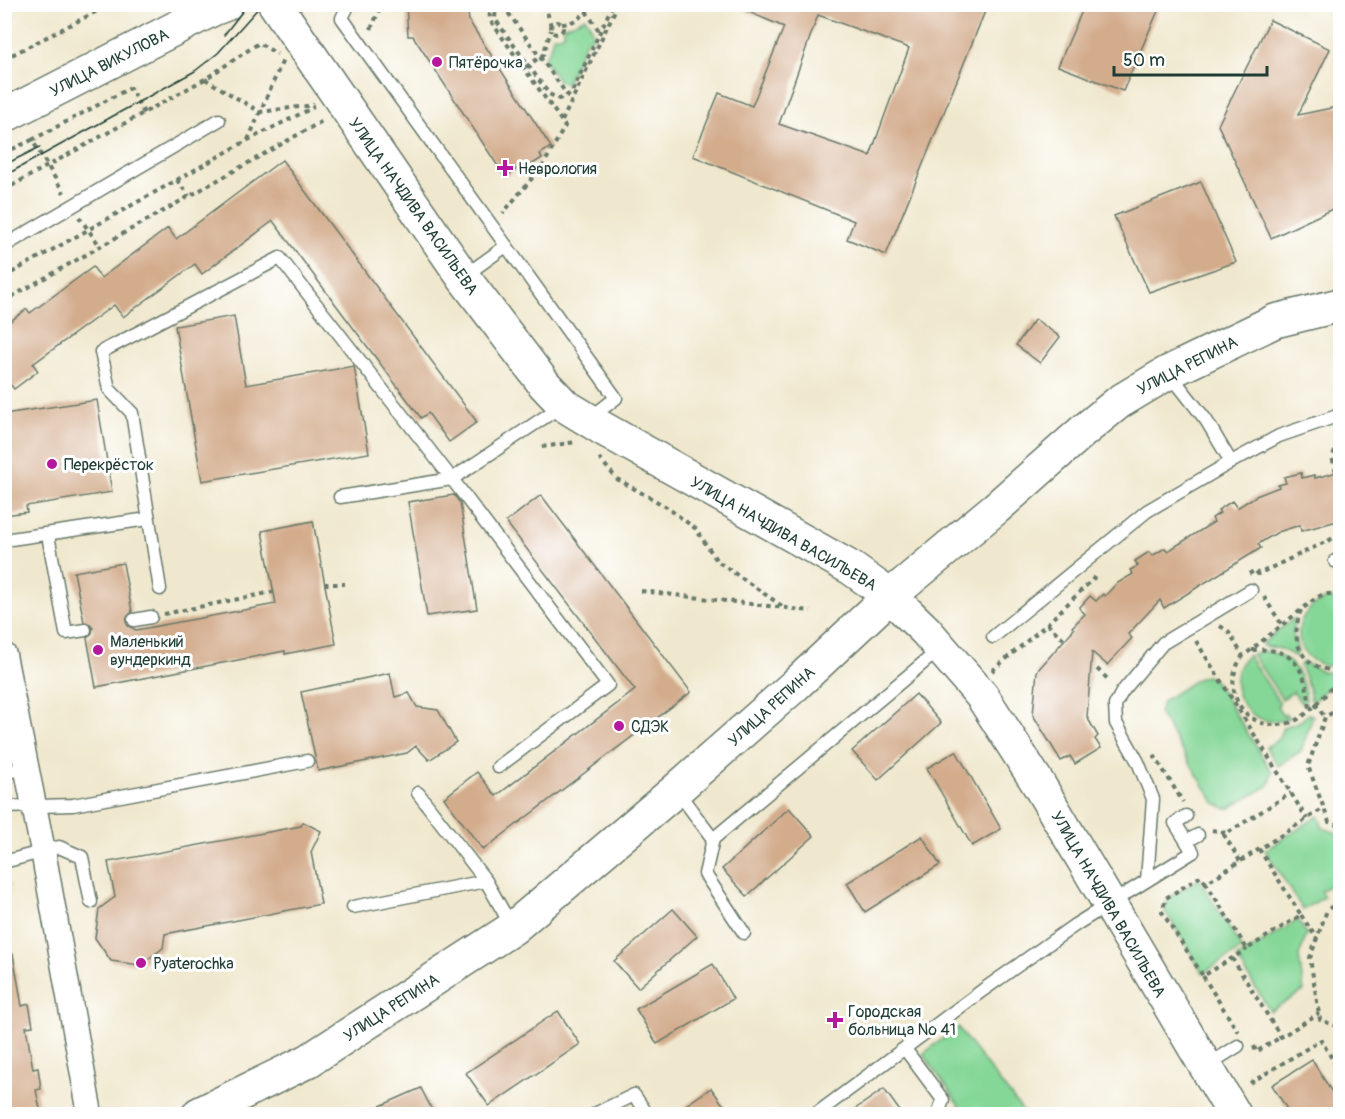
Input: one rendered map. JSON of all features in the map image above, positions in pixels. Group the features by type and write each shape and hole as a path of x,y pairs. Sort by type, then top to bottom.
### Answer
{"street":[{"name":"УЛИЦА НАЧДИВА ВАСИЛЬЕВА","path":"275,4 463,277 545,385 576,412 851,568 890,596 941,648 982,696 1039,785 1234,1114"},
{"name":"УЛИЦА ВИКУЛОВА","path":"4,116 219,6"},
{"name":"УЛИЦА РЕПИНА","path":"200,1114 308,1061 513,928 794,687 890,596 1119,402 1169,372 1275,321 1341,305"},
{"path":"4,655 15,770 34,806 90,1114"}],"lane":[{"path":"340,497 452,479 576,412 616,398 342,18 349,4"},
{"path":"4,246 219,120"},
{"path":"463,277 506,246"},
{"path":"160,589 132,413 109,389 101,352 280,258 608,685 498,767"},
{"path":"1169,372 1206,420 1231,462"},
{"path":"993,637 1147,511 1279,436 1341,416"},
{"path":"4,540 148,519"},
{"path":"48,534 66,633 85,630"},
{"path":"1147,880 1153,799 1138,762 1116,723 1115,705 1122,692 1163,643 1191,633 1251,590"},
{"path":"134,620 151,617"},
{"path":"744,933 705,874 713,839 941,648"},
{"path":"4,807 73,805 307,761"},
{"path":"676,790 713,839"},
{"path":"418,793 486,881 513,928"},
{"path":"816,1114 983,990 1109,903 1193,852 1198,835 1175,823 1187,812"},
{"path":"4,862 59,847 81,857 91,902"},
{"path":"353,908 486,881"},
{"path":"1205,1066 1241,1041"},
{"path":"905,1049 943,1100 938,1114"},
{"path":"595,1114 634,1095 647,1114"}],"path":[{"path":"4,59 111,4"},
{"path":"370,29 382,4"},
{"path":"489,4 490,20 549,94 559,99 571,93 613,4"},
{"path":"495,4 495,19 565,126 544,164 502,213"},
{"path":"508,4 509,14 571,101"},
{"path":"545,4 553,33 560,34 563,31 561,24"},
{"path":"581,4 600,32"},
{"path":"526,67 540,58 546,49 551,28 557,22 568,23 587,12 592,4"},
{"path":"561,121 618,4"},
{"path":"4,190 205,79 259,44 284,58 248,140"},
{"path":"4,277 248,140 318,105 260,112 205,79"},
{"path":"4,153 130,88 144,113"},
{"path":"4,301 327,118"},
{"path":"32,140 72,206 100,246"},
{"path":"177,180 189,196"},
{"path":"1336,472 1332,457 1341,443"},
{"path":"598,456 616,479 665,506 696,529 717,561 785,608"},
{"path":"989,674 1047,624 1096,575"},
{"path":"324,584 345,584"},
{"path":"641,591 811,611"},
{"path":"151,617 273,592"},
{"path":"1339,593 1324,594 1316,598 1243,656 1236,666 1233,689 1236,701 1251,718 1263,723 1283,724 1293,722 1341,680"},
{"path":"1263,596 1282,625"},
{"path":"1301,609 1295,630 1303,656 1317,667 1329,671 1341,671"},
{"path":"1047,624 1065,640"},
{"path":"1186,642 1191,633 1221,626 1228,631 1243,656"},
{"path":"1191,633 1307,819"},
{"path":"1251,650 1277,650 1296,662 1305,683 1310,709"},
{"path":"1296,662 1303,656"},
{"path":"1315,704 1325,717"},
{"path":"1341,708 1325,717 1308,766 1329,822 1341,826"},
{"path":"1150,749 1187,812"},
{"path":"1198,835 1227,833 1291,793"},
{"path":"1206,883 1324,808"},
{"path":"1227,833 1224,836 1240,861"},
{"path":"1259,849 1317,939"},
{"path":"1247,949 1201,876 1166,898 1162,912 1241,1041 1253,1046 1256,1052 1319,1013"},
{"path":"4,885 13,883"},
{"path":"1341,901 1327,910 1310,958 1320,1020 1341,1027"},
{"path":"1203,976 1301,915"},
{"path":"1232,958 1281,1037"},
{"path":"1250,1083 1321,1040 1341,1072"},
{"path":"50,1114 60,1113"}],"green space":[{"path":"585,17 593,34 591,40 587,39 566,84 558,80 543,59 549,51 553,36 561,36 564,33 564,26"},
{"path":"1331,598 1340,598 1340,667 1324,665 1311,659 1303,649 1299,638 1300,625 1305,614 1316,604"},
{"path":"1293,619 1295,621 1293,633 1298,652 1296,657 1281,649 1263,646 1262,644"},
{"path":"1265,651 1282,657 1295,667 1302,682 1306,700 1301,703 1293,692 1282,699 1252,654"},
{"path":"1248,655 1280,703 1277,706 1283,716 1286,714 1289,718 1275,721 1262,719 1251,713 1242,703 1237,692 1236,679 1239,666"},
{"path":"1303,662 1323,672 1335,673 1338,678 1314,701 1311,700 1300,665"},
{"path":"1207,676 1216,682 1272,772 1268,786 1230,808 1224,808 1214,802 1159,713 1163,701 1200,677"},
{"path":"1309,714 1313,716 1301,751 1278,766 1266,747 1278,740 1283,727 1299,722"},
{"path":"1318,816 1323,828 1340,834 1340,878 1321,891 1324,897 1303,910 1265,850"},
{"path":"1199,879 1242,949 1203,973 1165,911 1168,898"},
{"path":"1298,920 1307,934 1299,956 1304,991 1270,1011 1237,958"},
{"path":"958,1027 1025,1114 957,1114 959,1105 923,1054"}],"building":[{"path":"406,4 467,4 469,21 551,147 540,154 542,158 519,173 517,169 505,177 413,36 408,36"},
{"path":"730,4 988,4 886,255 847,239 854,221 693,156 719,93 752,106 784,27","holes":["818,15 909,48 870,156 779,124"]},
{"path":"1085,4 1161,4 1123,91 1058,66"},
{"path":"1270,20 1330,49 1298,115 1341,106 1341,205 1271,238 1218,125"},
{"path":"282,160 477,422 449,442 428,413 421,418 273,221 202,274 195,264 123,317 114,305 33,364 38,371 14,389 4,377 4,326 27,309 30,313 93,267 101,278 168,228 176,239"},
{"path":"1201,182 1236,262 1149,292 1114,216"},
{"path":"234,316 246,385 354,366 369,453 202,481 175,326"},
{"path":"1035,319 1060,337 1040,363 1016,345"},
{"path":"97,400 112,492 26,506 27,512 4,515 4,414"},
{"path":"1341,471 1341,520 1301,531 1300,525 1278,532 1258,544 1261,548 1164,608 1160,600 1128,634 1132,638 1107,665 1092,652 1087,717 1098,736 1095,739 1101,748 1075,764 1070,756 1061,761 1033,715 1037,671 1085,614 1079,608 1090,596 1096,601 1103,594 1105,596 1116,584 1133,574 1130,570 1138,566 1135,561 1149,552 1152,556 1165,548 1168,551 1214,522 1212,518 1220,513 1218,510 1232,501 1237,508 1256,496 1286,483 1284,477 1301,473 1302,478 1314,475 1315,478"},
{"path":"454,495 460,503 477,609 427,616 408,502"},
{"path":"541,495 691,692 483,850 444,798 477,772 496,796 635,690 506,522"},
{"path":"313,521 336,644 285,654 285,651 96,687 87,638 93,628 84,622 74,572 123,563 132,612 126,622 128,626 136,630 276,604 262,531"},
{"path":"390,673 395,697 409,693 417,707 438,710 456,742 429,760 416,746 407,753 318,771 301,692"},
{"path":"916,694 941,723 878,780 852,751"},
{"path":"956,751 1001,829 972,846 927,768"},
{"path":"789,808 814,836 747,896 722,869"},
{"path":"303,822 321,831 311,852 321,904 165,934 163,948 140,965 111,961 95,938 99,909 115,897 108,862 301,826"},
{"path":"922,836 940,865 865,912 847,883"},
{"path":"673,909 697,936 638,988 614,961"},
{"path":"13,954 22,1006 29,1004 33,1026 26,1027 33,1069 38,1068 41,1089 36,1090 41,1114 4,1114 4,955"},
{"path":"713,964 733,999 657,1044 636,1009"},
{"path":"558,1011 580,1044 489,1106 466,1073"},
{"path":"1312,1060 1341,1107 1341,1114 1290,1114 1272,1085"},
{"path":"421,1088 434,1114 362,1114"},
{"path":"711,1088 730,1114 673,1114"},
{"path":"884,1089 902,1114 848,1114"}],"tram line":[{"path":"224,35 248,4"},
{"path":"4,176 195,71 218,53 262,4"},
{"path":"4,165 40,147"}],"place":[{"name":"Пятёрочка","path":"437,62"},
{"name":"Неврология","path":"505,168"},
{"name":"Перекрёсток","path":"52,464"},
{"name":"Маленький вундеркинд","path":"98,650"},
{"name":"СДЭК","path":"619,726"},
{"name":"Pyaterochka","path":"141,963"},
{"name":"Городская больница № 41","path":"835,1020"}]}
